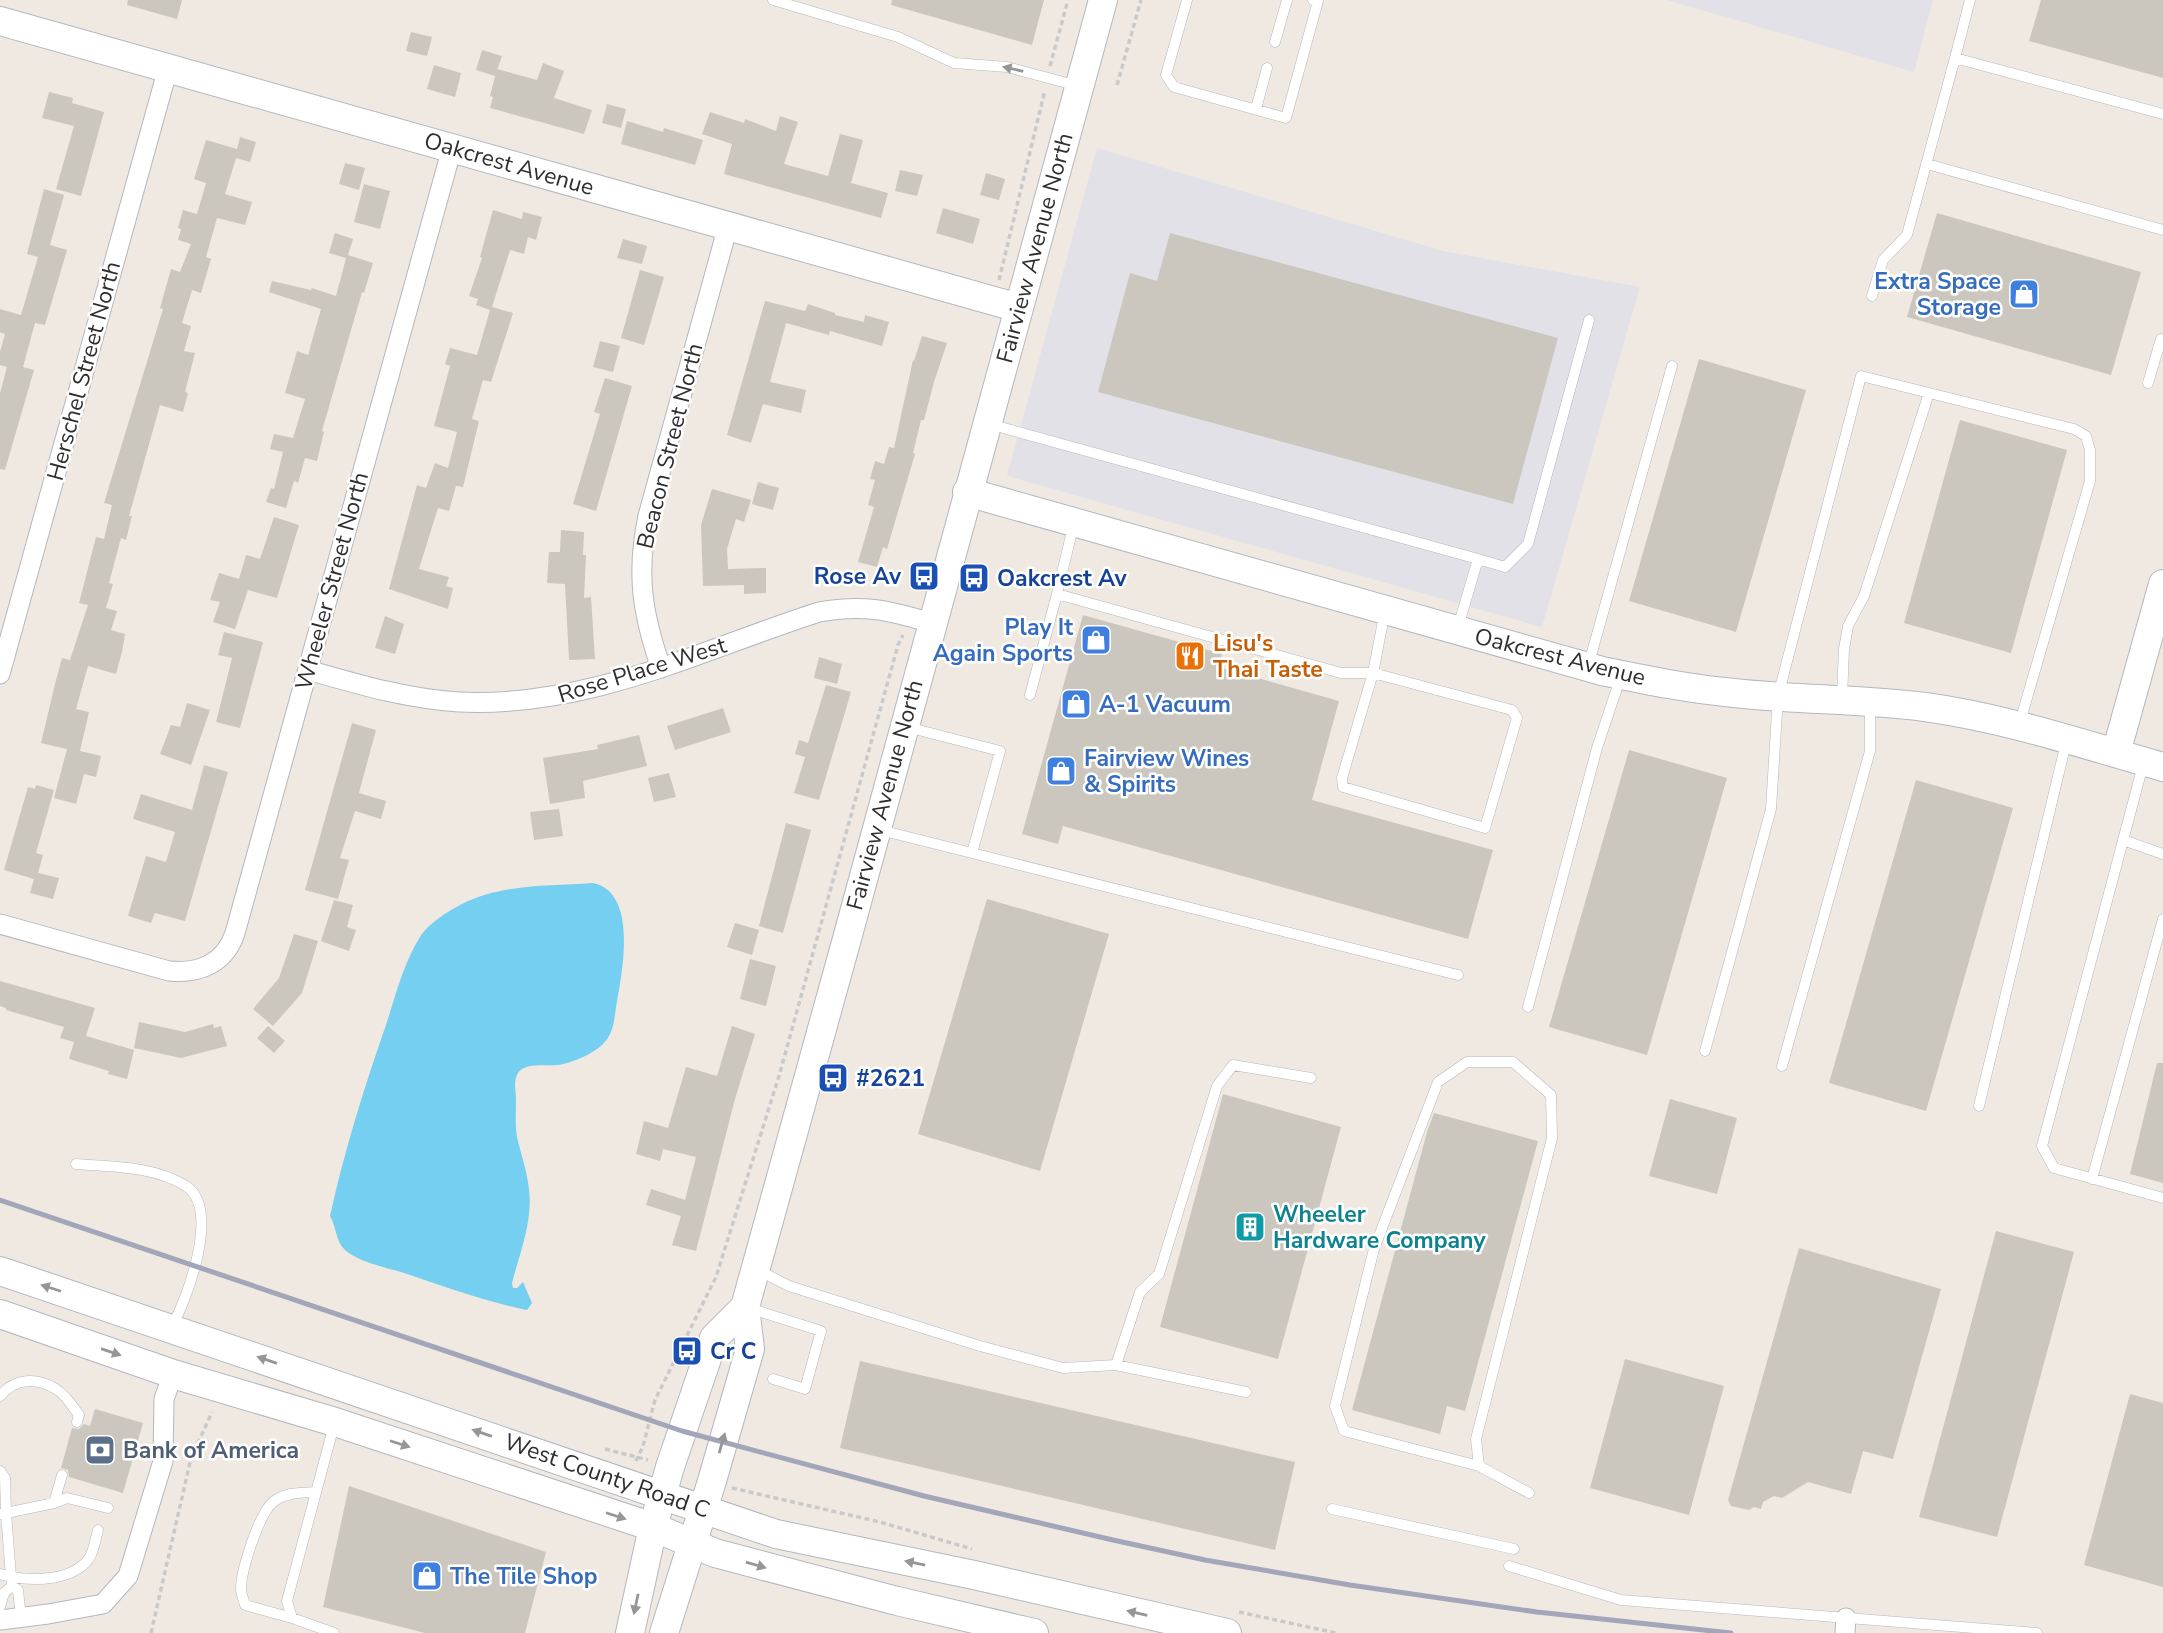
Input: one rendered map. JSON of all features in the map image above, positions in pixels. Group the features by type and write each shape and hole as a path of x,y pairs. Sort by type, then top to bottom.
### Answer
{"street":[{"name":"Fairview Avenue North","path":"664,1633 750,1349 745,1307 904,726 921,620 967,492 986,424 1006,305 1079,86 1102,0"},
{"name":"Oakcrest Avenue","path":"0,21 1006,305"},
{"name":"Herschel Street North","path":"0,674 168,68"},
{"name":"Wheeler Street North","path":"0,924 184,973 207,967 226,951 233,939 452,148"},
{"name":"Beacon Street North","path":"661,668 644,612 640,579 642,547 648,516 728,226"},
{"name":"Oakcrest Avenue","path":"967,492 1622,675 1682,686 1928,708 2019,726 2153,764"},
{"path":"2116,753 2163,584"},
{"name":"Rose Place West","path":"308,670 411,696 458,702 505,702 552,698 591,690 819,612 870,608 921,620"},
{"name":"West County Road C","path":"0,1272 776,1534 974,1575 1227,1633"},
{"path":"630,1633 653,1527 714,1338 745,1307"},
{"name":"West County Road C","path":"0,1314 173,1374 335,1422 653,1527 715,1553 1034,1633"},
{"path":"0,1620 103,1604 128,1576 163,1461 164,1399 173,1374"},
{"path":"7,1633 21,1618"}],"lane":[{"path":"773,0 898,37 954,63 1007,67 1079,86"},
{"path":"1187,0 1166,75 1174,87 1286,118 1318,1 1313,0"},
{"path":"1275,42 1287,0"},
{"path":"1872,296 1883,260 1907,235 1970,0"},
{"path":"1955,58 2163,114"},
{"path":"1255,109 1268,68"},
{"path":"1927,164 2163,230"},
{"path":"986,424 1505,567 1528,544 1589,320"},
{"path":"2148,383 2162,337"},
{"path":"1588,667 1672,366"},
{"path":"1705,1051 1771,809 1778,696 1861,376 2074,429 2086,436 2090,450 2090,481 2019,726"},
{"path":"1783,1066 1870,751 1844,649 1848,626 1864,596 1929,393"},
{"path":"1030,695 1074,523"},
{"path":"1457,631 1478,559"},
{"path":"1057,594 1341,673 1373,673 1512,710 1517,718 1485,828 1343,787 1342,778 1373,673 1385,610"},
{"path":"1528,1007 1597,748 1622,675"},
{"path":"904,726 1000,751 972,853"},
{"path":"1979,1106 2067,740"},
{"path":"2153,764 2123,840 2042,1146 2054,1168 2163,1198"},
{"path":"876,829 1458,975"},
{"path":"2123,840 2163,854"},
{"path":"2092,1179 2163,919"},
{"path":"1479,1466 1476,1439 1552,1139 1551,1095 1513,1062 1468,1062 1438,1082 1374,1250 1335,1406 1345,1430 1479,1466 1529,1493"},
{"path":"1116,1366 1140,1292 1159,1274 1217,1086 1233,1065 1311,1078"},
{"path":"76,1164 146,1169 189,1187 202,1211 197,1266 171,1328"},
{"path":"755,1269 789,1286 980,1346 1063,1368 1116,1366 1246,1392"},
{"path":"745,1307 821,1331 805,1388 773,1379"},
{"path":"0,1396 10,1385 34,1381 57,1390 79,1415 77,1422"},
{"path":"292,1618 287,1601 335,1422"},
{"path":"0,1471 5,1478 3,1514 11,1581 0,1607"},
{"path":"54,1503 62,1475"},
{"path":"315,1492 287,1494 273,1502 262,1517 241,1589 245,1605 334,1633"},
{"path":"3,1514 67,1498 108,1508"},
{"path":"1332,1509 1514,1549"},
{"path":"11,1581 33,1580 75,1570 89,1558 98,1530"},
{"path":"1509,1566 1621,1600 1846,1626 2037,1633"},
{"path":"0,1574 18,1590 21,1618"}],"path":[{"path":"1006,305 1047,79 1068,0"},
{"path":"1117,85 1141,0"},
{"path":"633,1485 637,1457 643,1446 655,1400 716,1277 779,1076 898,645 921,620"},
{"path":"151,1633 189,1468 212,1412"}],"shaded area":[{"path":"1667,0 1933,0 1914,72"},
{"path":"1097,148 1443,251 1640,287 1542,627 1007,476"}],"water":[{"path":"593,883 607,889 622,916 624,952 612,1030 602,1045 589,1054 563,1064 523,1068 515,1080 516,1132 530,1201 525,1236 512,1283 513,1288 517,1288 523,1282 532,1303 527,1310 495,1302 357,1258 339,1242 330,1216 370,1071 405,967 420,937 445,914 477,897 509,889"}],"building":[{"path":"128,0 182,0 177,19 127,5"},
{"path":"892,0 1044,0 1032,45 891,5"},
{"path":"2041,0 2163,0 2163,78 2029,41"},
{"path":"411,32 432,37 427,56 406,51"},
{"path":"482,50 502,56 495,76 476,70"},
{"path":"543,63 564,71 554,98 592,110 584,134 490,108 493,97 490,96 497,69 537,80"},
{"path":"434,65 461,73 455,97 427,89"},
{"path":"49,92 73,98 72,103 104,112 81,196 56,189 74,126 42,118"},
{"path":"607,104 626,109 621,128 602,123"},
{"path":"710,112 744,123 745,119 776,131 780,116 798,122 784,164 828,176 840,134 863,140 851,183 888,193 881,218 724,174 732,144 702,134"},
{"path":"627,121 663,132 664,128 703,140 695,165 621,144"},
{"path":"240,137 256,142 250,162 236,158 225,194 252,202 245,225 217,218 206,257 211,259 201,293 192,290 182,323 191,326 184,351 195,353 185,392 188,393 183,412 160,405 129,516 132,516 126,540 121,538 109,583 113,584 106,608 117,611 111,630 125,634 122,652 116,674 88,666 76,709 89,712 80,751 101,756 96,777 84,774 76,804 54,798 67,749 41,743 55,684 62,658 70,660 88,605 79,603 96,537 104,539 112,505 104,503 163,309 160,308 171,269 180,272 191,244 178,240 181,229 178,228 183,210 197,214 206,183 194,179 206,140 237,149"},
{"path":"345,163 365,168 359,190 339,184"},
{"path":"900,170 923,175 917,196 895,191"},
{"path":"986,173 1005,179 999,200 980,195"},
{"path":"364,184 390,191 380,229 354,222"},
{"path":"44,189 64,195 50,245 67,250 45,325 35,323 23,367 34,370 5,470 0,469 0,393 7,367 0,365 5,334 0,332 0,309 21,315 38,257 27,254"},
{"path":"943,208 980,219 973,244 936,233"},
{"path":"493,210 522,219 523,212 542,217 536,240 528,237 524,254 510,250 492,307 513,313 491,382 483,380 472,419 479,421 463,487 456,486 449,511 438,508 419,569 449,577 446,586 453,588 448,609 389,589 417,485 426,488 435,463 448,468 457,432 434,426 450,366 445,364 450,348 477,355 490,310 476,305 478,299 469,296 482,258 480,257"},
{"name":"Extra Space Storage","path":"1937,213 2141,272 2111,375 1907,317"},
{"path":"335,233 353,239 348,255 373,263 364,293 362,292 322,431 324,432 317,461 305,458 298,483 294,481 286,508 266,502 271,488 274,489 283,452 270,449 274,434 293,438 305,399 285,393 297,351 308,355 321,309 269,292 272,281 311,290 312,288 336,296 346,258 329,253"},
{"path":"1170,233 1558,338 1513,504 1098,392 1130,273 1157,281"},
{"path":"623,239 647,246 642,264 617,258"},
{"path":"640,270 664,277 644,345 621,338"},
{"path":"765,301 805,311 808,304 835,315 864,322 865,315 889,322 882,346 830,331 829,335 786,323 770,382 806,390 801,413 763,404 751,443 727,435"},
{"path":"922,336 947,343 924,420 921,420 913,453 915,454 887,549 883,547 877,567 858,562 874,507 868,505 875,480 870,479 875,461 884,464 889,447 894,448 913,360"},
{"path":"600,341 620,346 613,372 593,367"},
{"path":"1699,359 1806,390 1736,632 1629,601"},
{"path":"605,378 632,386 596,511 573,504 600,414 594,412"},
{"path":"1960,420 2067,450 2011,653 1904,623"},
{"path":"758,482 779,488 773,510 752,504"},
{"path":"712,489 751,500 744,522 736,519 727,549 728,569 766,568 766,593 744,594 744,585 703,586 701,525"},
{"path":"274,517 299,525 277,598 248,590 235,629 213,622 220,602 210,600 219,573 239,579 246,555 260,559"},
{"path":"561,530 584,532 584,598 591,597 595,659 569,660 565,584 547,583 549,552 560,552"},
{"path":"1083,615 1222,654 1219,667 1339,701 1312,800 1493,850 1468,939 1063,826 1058,844 1022,834"},
{"path":"385,616 404,624 395,654 375,648"},
{"path":"224,632 263,642 240,728 216,722 232,658 218,655"},
{"path":"819,657 842,664 837,684 814,678"},
{"path":"826,685 851,692 819,800 794,793 805,757 795,754 799,740 808,743"},
{"path":"187,703 210,710 191,765 160,754 171,725 180,727"},
{"path":"723,708 731,732 675,750 667,726"},
{"path":"352,723 376,730 359,793 386,801 381,819 355,811 340,858 349,860 338,899 305,890"},
{"path":"639,735 647,766 583,781 585,798 550,804 543,758 598,749 597,745"},
{"path":"1629,750 1727,778 1647,1055 1549,1027"},
{"path":"204,765 228,772 185,921 155,913 151,923 128,916 146,856 166,862 175,832 133,819 141,794 192,810"},
{"path":"669,773 676,797 654,802 648,778"},
{"path":"1916,780 2013,808 1926,1111 1829,1083"},
{"path":"36,785 54,790 36,853 43,855 38,873 59,878 53,899 30,893 34,879 4,870 28,787 35,789"},
{"path":"559,809 563,836 534,840 530,812"},
{"path":"786,823 811,830 783,933 759,926"},
{"path":"987,899 1109,934 1040,1171 918,1134"},
{"path":"334,900 353,905 347,927 356,930 349,951 321,941"},
{"path":"735,923 759,930 752,955 727,947"},
{"path":"294,934 318,941 302,993 273,1026 253,1009 279,978"},
{"path":"750,959 776,966 766,1006 740,999"},
{"path":"0,981 95,1008 86,1036 134,1050 127,1079 69,1059 74,1042 60,1038 64,1027 0,1006"},
{"path":"139,1022 185,1032 213,1024 214,1028 221,1026 227,1046 181,1058 134,1048"},
{"path":"268,1026 285,1041 274,1053 257,1038"},
{"path":"732,1026 755,1034 735,1099 696,1251 672,1245 681,1216 646,1205 651,1189 685,1200 696,1157 663,1149 660,1161 636,1154 644,1121 668,1128 686,1067 717,1076"},
{"path":"2157,1063 2163,1063 2163,1183 2130,1174"},
{"name":"Wheeler Hardware Company","path":"1223,1094 1341,1127 1278,1359 1160,1327"},
{"path":"1670,1099 1737,1118 1717,1194 1649,1176"},
{"path":"1434,1113 1538,1141 1465,1411 1447,1406 1440,1434 1352,1410"},
{"path":"1996,1231 2074,1252 1997,1537 1919,1517"},
{"path":"1799,1248 1941,1289 1893,1459 1863,1451 1851,1494 1808,1482 1782,1498 1774,1496 1763,1502 1761,1509 1754,1507 1749,1510 1731,1506 1728,1500"},
{"path":"1625,1359 1724,1386 1689,1515 1590,1488"},
{"path":"860,1361 1295,1462 1275,1550 840,1448"},
{"path":"2130,1394 2163,1403 2163,1587 2084,1565"},
{"name":"Bank of America","path":"95,1409 143,1423 123,1493 69,1477 68,1470 61,1468 72,1428 79,1429 84,1424 90,1426"},
{"path":"349,1486 546,1552 525,1633 425,1633 323,1607"}],"railway":[{"path":"0,1200 682,1431 924,1496 1205,1560 1350,1585 1537,1612 1731,1633"}],"place":[{"name":"Extra Space Storage","path":"2024,294"},
{"name":"Rose Av","path":"924,576"},
{"name":"Oakcrest Av","path":"974,578"},
{"name":"Play It Again Sports","path":"1096,640"},
{"name":"Lisu's Thai Taste","path":"1190,656"},
{"name":"A-1 Vacuum","path":"1076,704"},
{"name":"Fairview Wines & Spirits","path":"1061,771"},
{"name":"#2621","path":"833,1078"},
{"name":"Wheeler Hardware Company","path":"1250,1227"},
{"name":"Cr C","path":"687,1351"},
{"name":"Bank of America","path":"100,1450"},
{"name":"The Tile Shop","path":"427,1576"}]}
